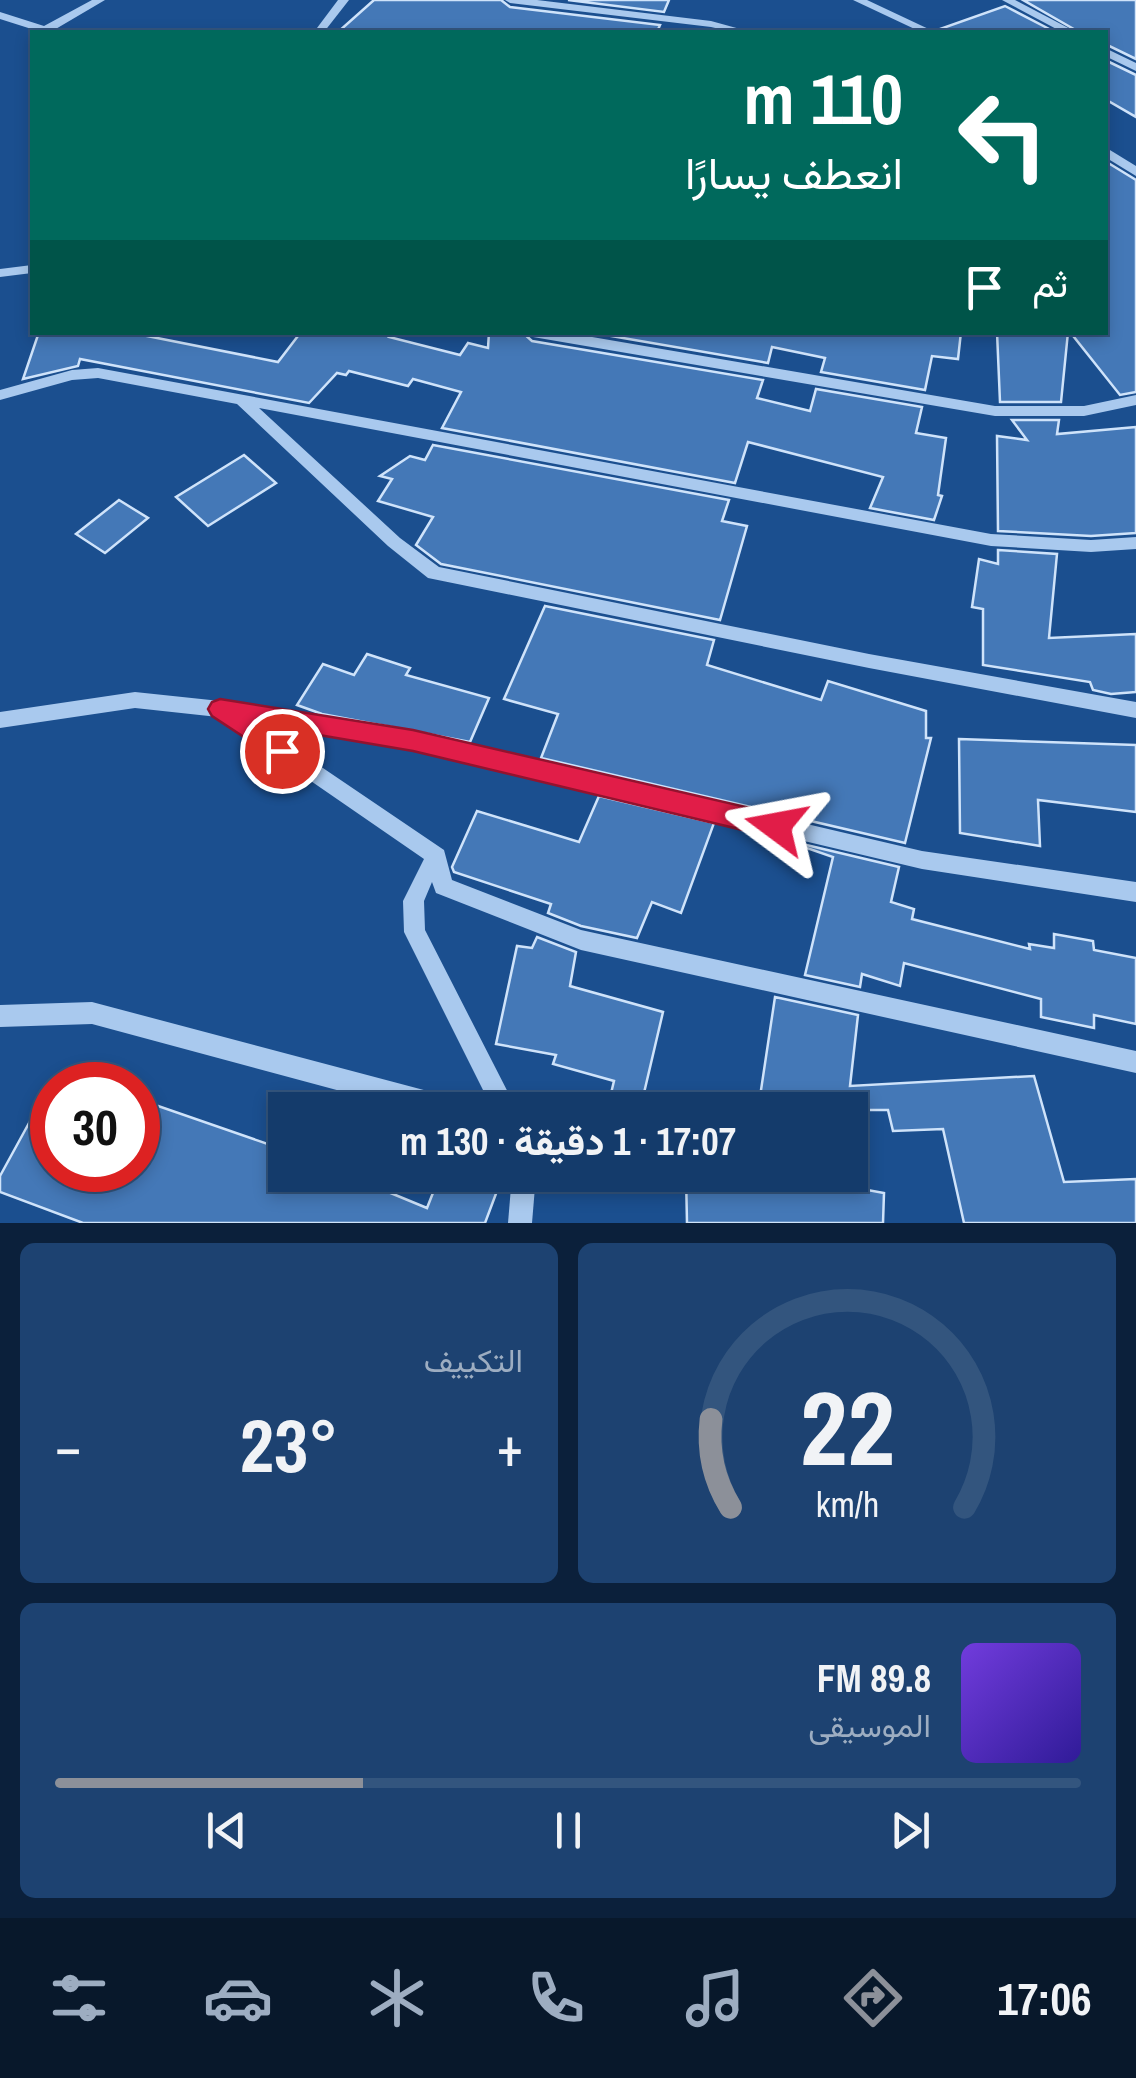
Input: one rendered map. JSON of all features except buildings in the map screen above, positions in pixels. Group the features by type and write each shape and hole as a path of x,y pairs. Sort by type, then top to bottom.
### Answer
{"street":[{"path":"49,30 100,0"},
{"path":"322,30 344,0"},
{"path":"510,0 736,30"},
{"path":"858,0 926,30"},
{"path":"1008,0 1066,30"},
{"path":"0,15 44,30"},
{"path":"1108,53 1136,68"},
{"path":"1108,153 1136,172"},
{"path":"0,273 30,269"},
{"path":"552,335 995,411 1055,413 1136,400"},
{"path":"0,395 98,373 991,540 1091,546 1136,543"},
{"path":"243,402 394,542 434,572 850,658 1136,710"},
{"path":"0,720 136,700 220,709 413,740 922,860 1136,892"},
{"path":"220,709 436,857 442,886 581,940 1136,1062"},
{"path":"436,857 413,898 410,911 415,932 495,1092"},
{"path":"0,1016 92,1012 388,1092"},
{"path":"520,1223 523,1192"}],"route":[{"path":"282,751 220,709 413,740 776,826"}]}
